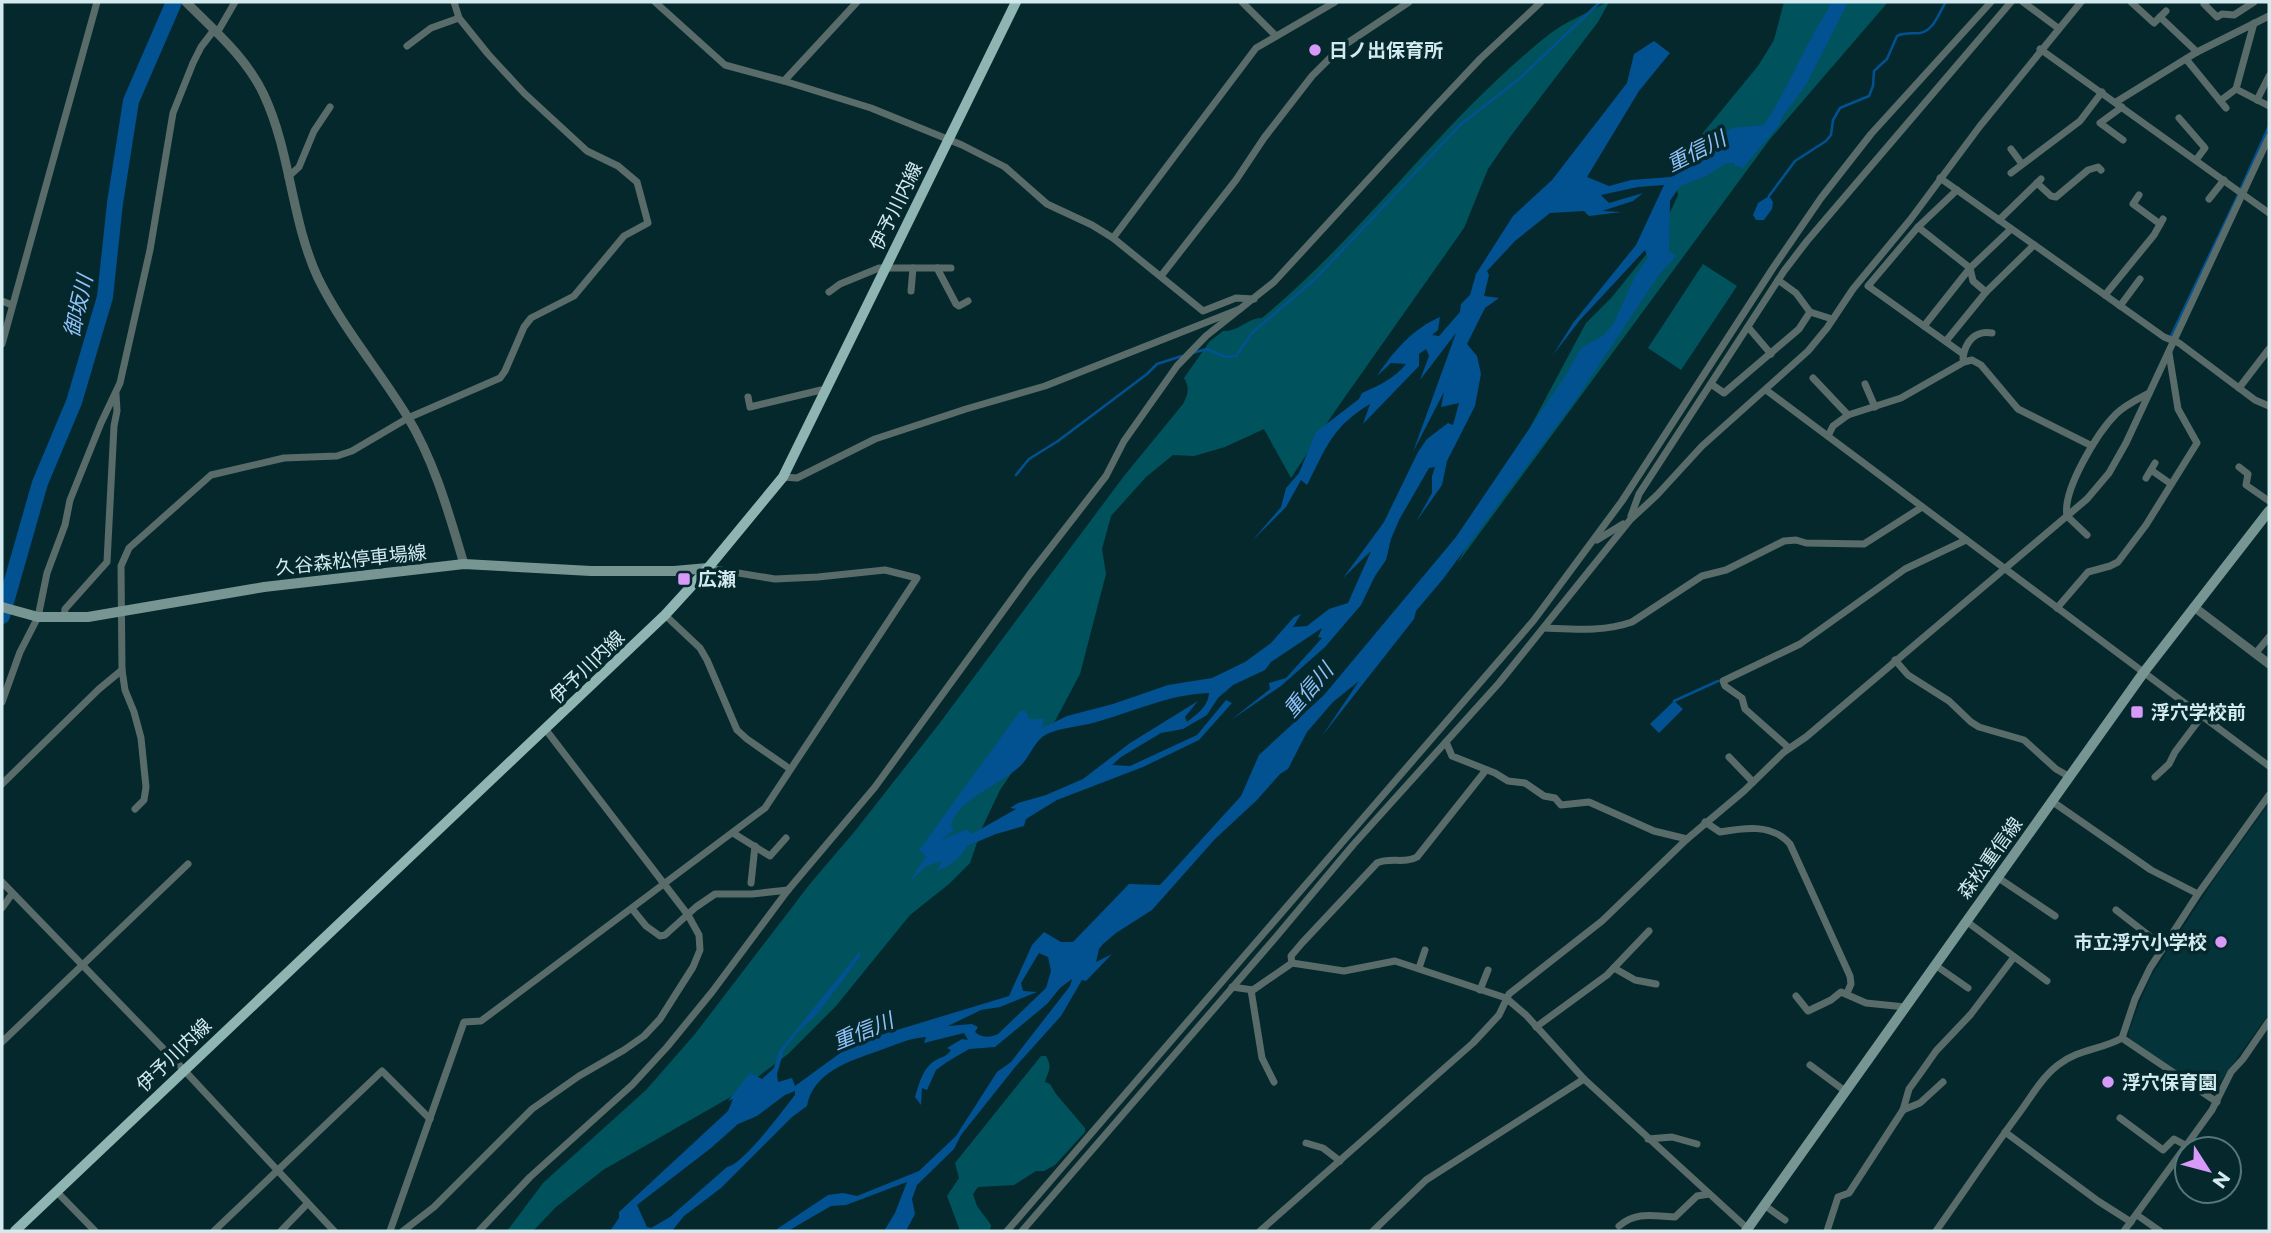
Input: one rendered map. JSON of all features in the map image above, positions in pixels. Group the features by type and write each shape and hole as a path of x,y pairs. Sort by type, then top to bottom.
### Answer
{"main road":[{"name":"伊予川内線","path":"15,1231 665,615 708,568 783,477 1016,2"},
{"name":"森松重信線","path":"1750,1230 1764,1205 2144,672 2269,511"},
{"name":"久谷森松停車場線","path":"2,607 35,616 88,617 264,587 464,565 590,571 674,571 708,568"}],"street":[{"path":"2,344 97,2"},
{"path":"186,2 242,59 264,95 273,117 304,243 324,290 408,418 423,446 442,493 464,565"},
{"path":"2,702 35,616 65,525 70,500 116,393 133,334 173,113 201,47 235,2"},
{"path":"135,809 144,800 146,787 141,738 125,690 122,670 121,566 129,548 211,475 284,458 337,456 352,451 408,418 500,378 531,318 574,296 624,236 648,223 637,182 618,166 586,151 524,93 459,18 454,2"},
{"path":"655,2 725,65 871,108 949,139 1004,167 1047,204 1113,238 1203,312 1236,298 1254,299"},
{"path":"785,81 857,2"},
{"path":"1242,2 1275,35"},
{"path":"1113,238 1256,48 1335,2"},
{"path":"1161,276 1312,76 1340,48 1409,2"},
{"path":"479,1231 530,1177 632,1085 712,992 788,890 875,787 1030,574 1106,476 1124,441 1177,366 1206,336 1254,299 1290,266 1480,59 1541,2"},
{"path":"1007,1231 1509,650 1594,542 1821,198 1871,134 1991,2"},
{"path":"1594,542 1630,520 1639,495 1778,280 1807,241 2011,2"},
{"path":"2023,2 2058,28"},
{"path":"1022,1231 1353,845 1446,743 1544,628 1630,520 1702,446 1799,361 2040,49 2081,2"},
{"path":"2131,2 2138,15 2154,23 2166,11"},
{"path":"2206,2 2204,4 2217,17 2222,15 2235,18 2254,2"},
{"path":"2123,140 2100,123 2119,104 2186,58 2269,16"},
{"path":"2160,17 2197,52"},
{"path":"407,46 431,28 459,18"},
{"path":"2220,100 2236,89 2254,23"},
{"path":"2040,49 2269,213"},
{"path":"2186,58 2226,108"},
{"path":"2257,100 2269,76"},
{"path":"2236,89 2269,106"},
{"path":"2011,173 2080,121 2102,92"},
{"path":"288,177 299,167 314,131 330,107"},
{"path":"2179,118 2205,148 2196,160"},
{"path":"1260,1231 1473,1043 1499,1015 1506,999 1602,921 1705,822 1789,748 2087,499 2109,473 2150,393 2269,137"},
{"path":"2011,149 2022,164"},
{"path":"1999,220 2039,181 2051,196 2056,197 2088,170 2098,167 2101,170"},
{"path":"1940,178 2255,400 2269,406"},
{"path":"2209,199 2224,180"},
{"path":"1957,190 1918,227 1868,286 1945,341 1963,358 1981,365 2018,410 2092,446"},
{"path":"2105,295 2144,254 2161,221 2133,204 2139,195"},
{"path":"1918,227 1970,268 1973,281 1986,292"},
{"path":"1924,326 1970,268 2011,229"},
{"path":"1945,341 1986,292 2034,245"},
{"path":"829,292 840,284 885,268 951,268"},
{"path":"911,291 913,268"},
{"path":"937,268 956,304 960,306 968,301"},
{"path":"2120,306 2140,279"},
{"path":"1778,280 1796,293 1810,312 1832,319"},
{"path":"2,302 12,304"},
{"path":"783,477 797,478 875,439 1045,386 1240,309"},
{"path":"1711,384 1724,393 1799,329 1810,312"},
{"path":"1748,327 1771,354"},
{"path":"1828,436 1833,426 1848,415 1901,398 1963,358 1970,340 1975,335 1992,333"},
{"path":"2239,388 2269,349"},
{"path":"2057,608 2088,572 2118,562 2146,525 2197,443 2178,410 2168,352"},
{"path":"1813,378 1848,415"},
{"path":"1866,384 1875,407"},
{"path":"748,397 750,407 821,390 825,392"},
{"path":"1766,390 2269,766"},
{"path":"64,618 65,609 107,562 116,393"},
{"path":"2087,535 2067,516 2066,501 2092,446 2117,413 2150,393"},
{"path":"2146,478 2153,467 2171,484"},
{"path":"2239,467 2248,474 2246,485 2269,501"},
{"path":"1544,628 1583,629 1624,625 1702,576 1727,570 1784,541 1864,544 1922,507"},
{"path":"1789,748 1745,709 1742,698 1725,686 1723,681 1800,644 1897,575 1966,540"},
{"path":"390,1231 464,1022 481,1021 633,910 765,808 917,578 885,570 775,579 708,568"},
{"path":"2194,607 2269,664"},
{"path":"665,615 700,648 737,730 790,768"},
{"path":"2255,654 2269,638"},
{"path":"1895,660 1908,675 1950,701 1971,722 1979,727 2024,740 2056,769 2070,777"},
{"path":"2,783 122,670"},
{"path":"2155,777 2169,764 2202,716"},
{"path":"403,1231 434,1207 532,1110 579,1076 624,1051 644,1036 660,1019 693,967 700,950 699,935 688,915 546,730"},
{"path":"1446,743 1452,756 1508,781 1525,783 1544,796 1555,798 1561,805 1589,802 1654,831 1686,839"},
{"path":"1729,757 1753,782"},
{"path":"1292,963 1291,956 1302,943 1377,863 1417,857 1486,769"},
{"path":"2122,1038 2135,999 2161,951 2269,795"},
{"path":"2053,802 2151,870 2198,894"},
{"path":"1705,822 1720,832 1753,827 1787,840 1818,900 1850,976 1851,984 1847,993"},
{"path":"733,833 770,856 786,838"},
{"path":"751,883 755,846"},
{"path":"2,1042 188,864"},
{"path":"1997,877 2055,916"},
{"path":"2,882 184,1070 334,1231"},
{"path":"633,910 646,926 660,936 665,935 715,894 788,890"},
{"path":"2,908 12,894"},
{"path":"2116,910 2152,938 2161,951"},
{"path":"1966,921 2047,981"},
{"path":"1536,1027 1614,968 1649,931"},
{"path":"1419,968 1424,950"},
{"path":"1827,1231 1838,1197 1849,1193 1892,1123 1903,1110 1909,1089 1936,1051 1971,1014 2014,957"},
{"path":"1232,987 1251,990 1260,987 1280,969 1292,963 1344,971 1395,961 1506,999 1584,1079 1750,1230"},
{"path":"1935,965 1968,988"},
{"path":"1614,968 1635,980 1656,984"},
{"path":"1480,990 1488,970"},
{"path":"1251,990 1262,1058 1274,1082"},
{"path":"1796,996 1808,1011 1841,992 1866,1003 1905,1007"},
{"path":"1971,1014 1980,1022"},
{"path":"2194,1135 2217,1102 2231,1072 2269,1021"},
{"path":"2122,1038 2217,1102"},
{"path":"1936,1231 2044,1079 2057,1066 2077,1053 2122,1038"},
{"path":"1810,1065 1845,1091"},
{"path":"214,1231 382,1071 430,1119"},
{"path":"1373,1231 1426,1180 1584,1079"},
{"path":"1903,1110 1920,1103 1942,1082"},
{"path":"2120,1118 2163,1150 2173,1140"},
{"path":"2005,1132 2098,1201 2160,1231"},
{"path":"1648,1139 1671,1137 1696,1144"},
{"path":"1306,1143 1323,1148 1340,1161"},
{"path":"2124,1231 2173,1165"},
{"path":"57,1192 95,1231"},
{"path":"1619,1226 1634,1216 1655,1214 1675,1217 1697,1196 1709,1194"},
{"path":"281,1231 307,1204"},
{"path":"1764,1205 1786,1220"}],"shaded area":[{"path":"1607,2 1598,22 1488,169 1464,228 1291,478 1264,429 1225,447 1194,456 1173,455 1146,477 1111,516 1102,549 1106,574 1080,674 1055,721 1030,746 1000,790 982,828 970,863 949,884 910,915 836,1006 788,1054 734,1095 603,1170 556,1207 533,1231 507,1231 543,1183 646,1090 695,1034 809,885 939,724 1124,476 1183,404 1188,391 1184,378 1210,341 1223,331 1262,318 1335,250 1509,69 1554,31"},
{"path":"1784,2 1888,2 1770,139 1457,564 1586,323 1612,297 1657,241 1678,195 1675,178 1702,134 1758,66 1774,40"},
{"path":"1703,264 1737,286 1681,370 1648,348"},
{"name":"市立浮穴小学校","path":"2269,804 2269,1013 2220,1082 2218,1092 2210,1095 2129,1038 2129,1030 2150,978 2218,874"},
{"path":"1041,1056 1046,1056 1049,1064 1045,1082 1050,1084 1085,1128 1085,1132 1055,1165 1044,1171 1036,1171 1014,1185 978,1187 973,1194 977,1206 991,1225 990,1231 960,1231 947,1196 959,1178 955,1163"}],"water":[{"path":"1831,2 1848,2 1806,85 1782,117 1780,124 1742,169 1740,166 1735,167 1734,163 1727,163 1706,176 1680,186 1670,201 1669,251 1676,256 1658,276 1575,401 1443,579 1416,611 1414,619 1322,736 1359,681 1333,702 1307,732 1288,769 1215,839 1152,910 1103,944 1096,962 1112,954 1086,981 1082,980 1061,1016 1016,1066 961,1135 954,1149 917,1185 912,1199 915,1214 906,1231 884,1231 895,1213 907,1182 846,1205 831,1206 788,1231 774,1231 828,1195 843,1193 857,1196 919,1171 956,1136 997,1072 1011,1062 1070,986 1072,979 1060,988 1047,1004 995,1047 969,1049 936,1070 927,1090 922,1088 921,1105 915,1097 925,1071 951,1050 947,1048 962,1039 968,1040 964,1033 924,1043 926,1037 908,1040 834,1070 817,1084 807,1106 792,1117 721,1188 684,1216 672,1231 610,1231 619,1218 619,1212 728,1111 733,1099 728,1101 750,1073 762,1079 774,1068 779,1051 860,951 860,957 818,1013 784,1050 777,1074 778,1082 792,1078 795,1086 854,1043 1009,996 1032,945 1044,932 1061,942 1073,942 1129,884 1160,885 1241,796 1259,755 1324,695 1456,537 1567,373 1581,348 1604,335 1614,323 1635,276 1648,258 1645,250 1580,320 1553,355 1573,323 1636,245 1664,185 1638,187 1601,195 1609,203 1643,193 1633,201 1602,211 1622,212 1589,216 1584,211 1550,213 1515,241 1487,271 1489,275 1484,296 1499,298 1485,308 1467,344 1477,356 1481,374 1475,406 1447,461 1442,485 1416,522 1432,493 1435,467 1429,468 1399,520 1386,560 1361,605 1325,647 1281,686 1231,720 1270,689 1269,683 1286,678 1322,638 1318,637 1322,628 1271,662 1265,670 1233,685 1218,698 1207,715 1183,729 1161,733 1112,765 1130,766 1197,735 1226,700 1232,703 1199,740 1143,767 1057,800 1026,819 1024,826 967,846 955,861 937,871 942,861 926,866 909,883 926,856 919,850 1020,711 1026,711 1029,719 1044,719 1042,728 1067,716 1168,685 1212,678 1245,662 1271,643 1294,617 1301,614 1293,627 1307,626 1329,609 1348,603 1371,551 1343,578 1384,522 1427,439 1448,423 1453,425 1459,403 1441,407 1444,392 1413,452 1456,333 1420,380 1429,356 1426,349 1419,354 1419,366 1363,424 1370,404 1339,429 1307,485 1301,480 1286,507 1252,541 1281,507 1286,488 1299,473 1316,432 1359,399 1362,393 1402,369 1406,364 1391,363 1377,376 1412,335 1440,317 1438,330 1432,335 1439,336 1460,312 1461,304 1470,295 1476,274 1513,216 1552,180 1627,83 1634,54 1654,41 1670,53 1639,91 1587,177 1609,186 1631,180 1671,177 1732,128 1764,125","holes":["1209,693 1204,706 1187,722 1185,717 1198,701 1130,743 1083,779 1046,795 1018,803 1010,808 1016,809 972,834 967,829 941,840 954,830 951,825 955,815 972,799 1015,770 1047,734 1179,697","1039,953 1048,957 1051,971 1046,988 998,1034 989,1037 981,1035 975,1032 978,1027 972,1024 948,1026 981,1010 1000,1007 1037,992 1023,991 1021,983","795,1091 795,1095 743,1157 727,1167 670,1217 651,1228 647,1227 637,1205 738,1124 757,1116 785,1095"]},
{"path":"1769,196 1773,202 1772,209 1764,220 1756,220 1753,215 1758,203"},
{"path":"1674,701 1683,709 1659,733 1650,724"}],"waterway":[{"name":"御坂川","path":"2,616 40,483 74,402 105,297 115,203 131,101 174,2"},
{"path":"1192,353 1207,349 1225,357 1236,356 1253,332 1315,279 1460,125 1519,79 1600,2"},
{"path":"1769,196 1795,161 1831,135 1833,120 1840,108 1869,96 1874,71 1887,59 1897,36 1925,32 1936,20 1946,2"},
{"path":"2241,188 2269,126"},
{"path":"2171,336 2238,195"},
{"path":"1016,475 1029,459 1058,441 1157,364 1182,356"},
{"path":"1674,701 1718,681"}],"place":[{"name":"日ノ出保育所","path":"1315,50"},
{"name":"広瀬","path":"684,579"},
{"name":"浮穴学校前","path":"2137,712"},
{"name":"市立浮穴小学校","path":"2221,942"},
{"name":"浮穴保育園","path":"2108,1082"}],"water label":[{"name":"重信川","path":"1696,151"},
{"name":"重信川","path":"1308,690"},
{"name":"重信川","path":"863,1031"}]}
